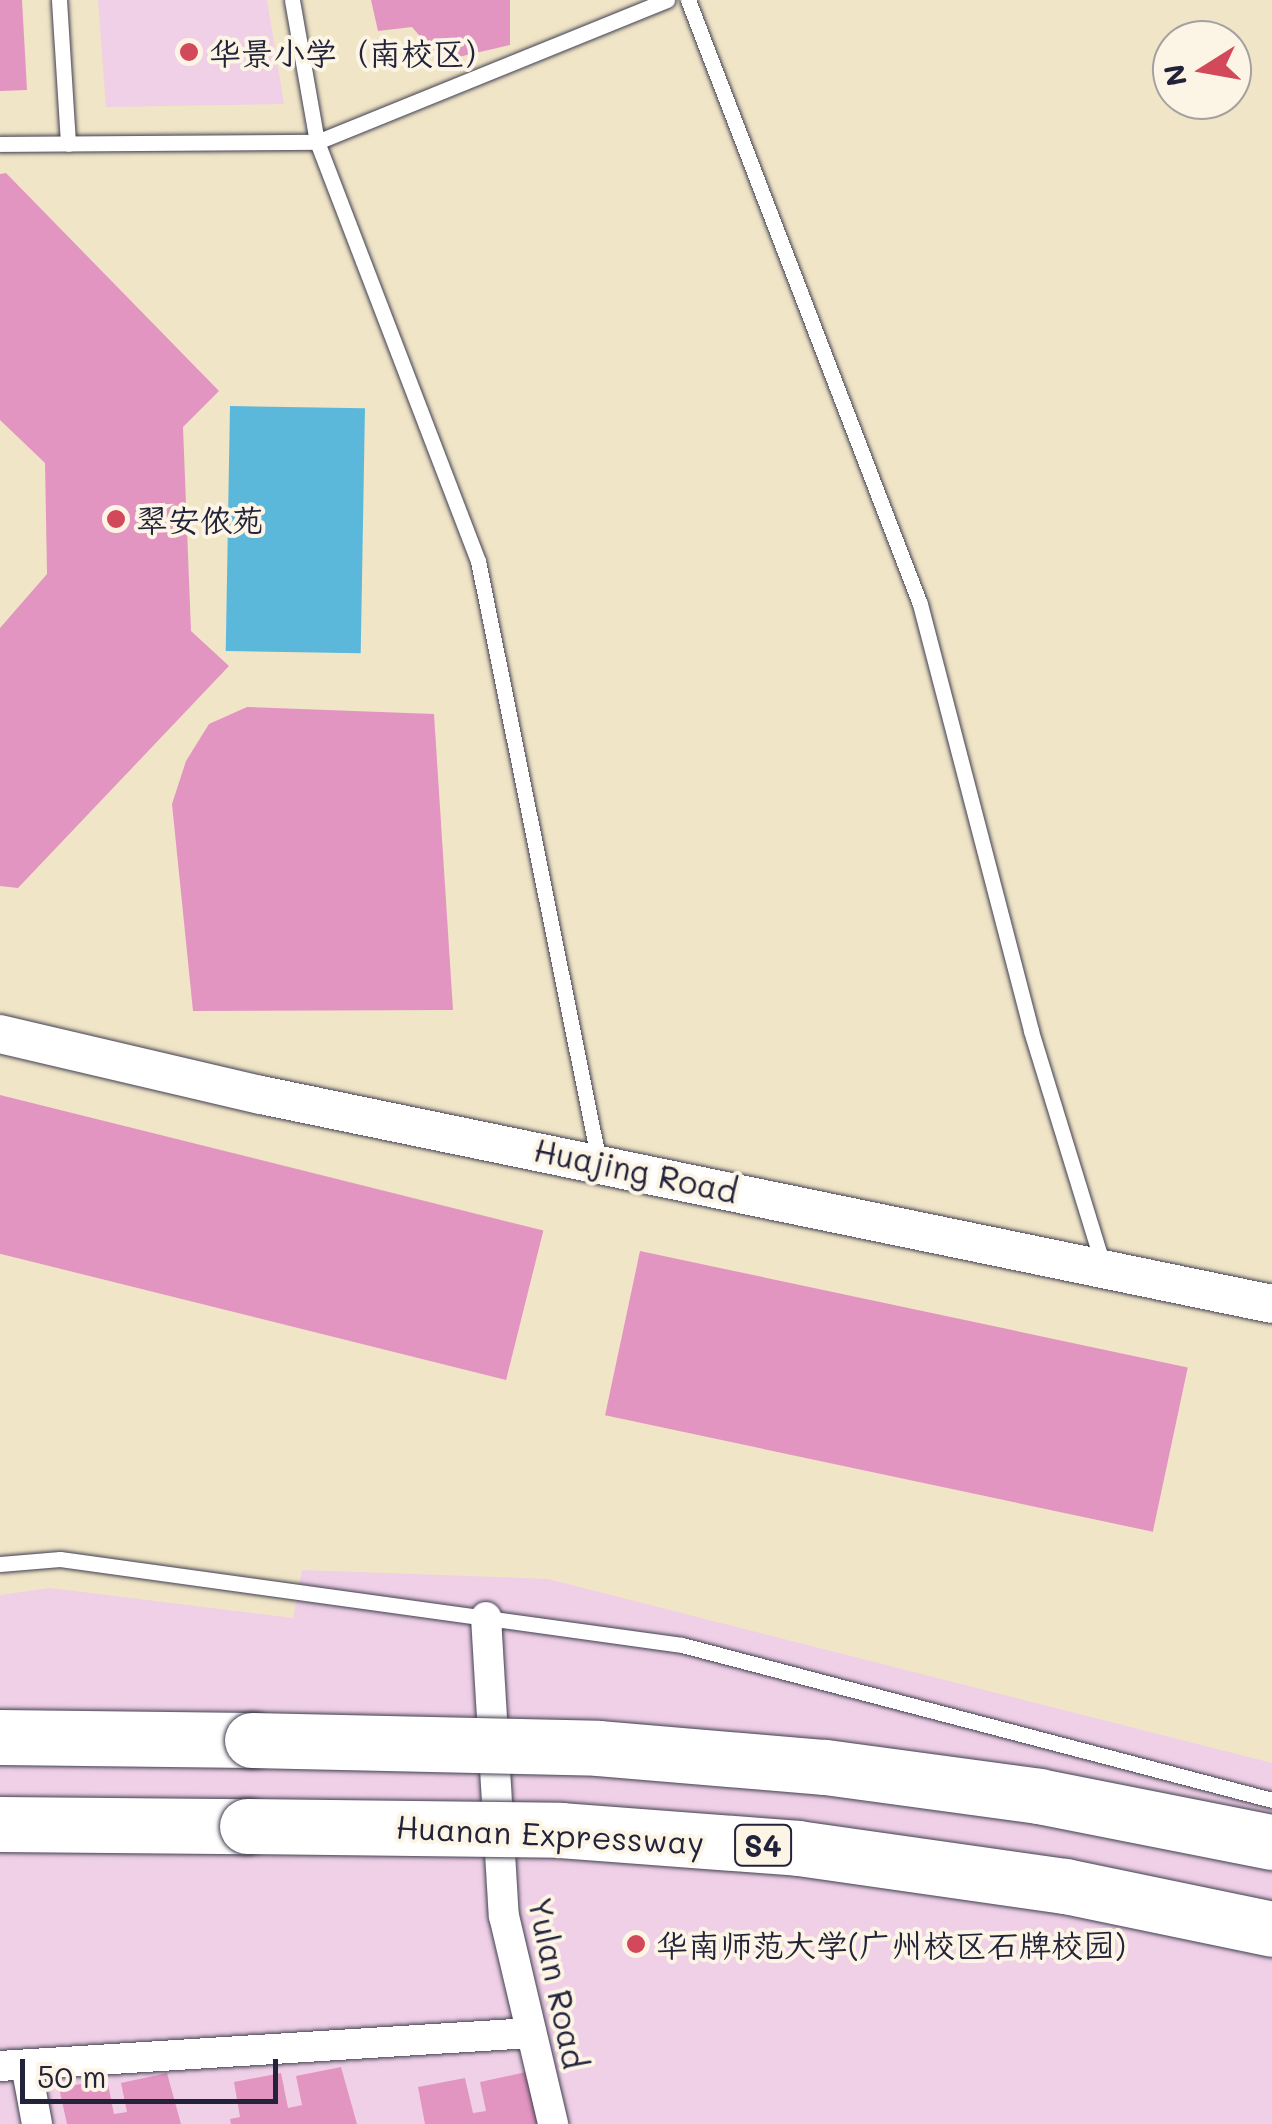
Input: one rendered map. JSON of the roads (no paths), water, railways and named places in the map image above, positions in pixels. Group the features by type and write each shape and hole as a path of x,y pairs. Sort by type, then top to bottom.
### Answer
{"highway":[{"path":"0,1737 598,1748 825,1767 1039,1796 1272,1842"},
{"name":"Huanan Expressway","path":"0,1824 560,1830 798,1848 1031,1880 1272,1930"}],"street":[{"name":"Huajing Road","path":"0,1034 261,1094 1272,1304"},
{"name":"Yulan Road","path":"486,1617 504,1916 553,2124"},
{"path":"37,2124 13,2066 532,2033"}],"lane":[{"path":"59,0 68,144"},
{"path":"292,0 317,142 478,561 599,1162"},
{"path":"0,144 317,142 667,0"},
{"path":"688,0 920,604 1031,1031 1104,1268"},
{"path":"0,1564 60,1559 682,1645 1272,1800"}],"water":[{"path":"230,406 365,408 361,653 226,651"}],"place":[{"name":"华景小学（南校区）","path":"189,52"},
{"name":"翠安侬苑","path":"116,519"},
{"name":"华南师范大学(广州校区石牌校园)","path":"636,1944"}]}
